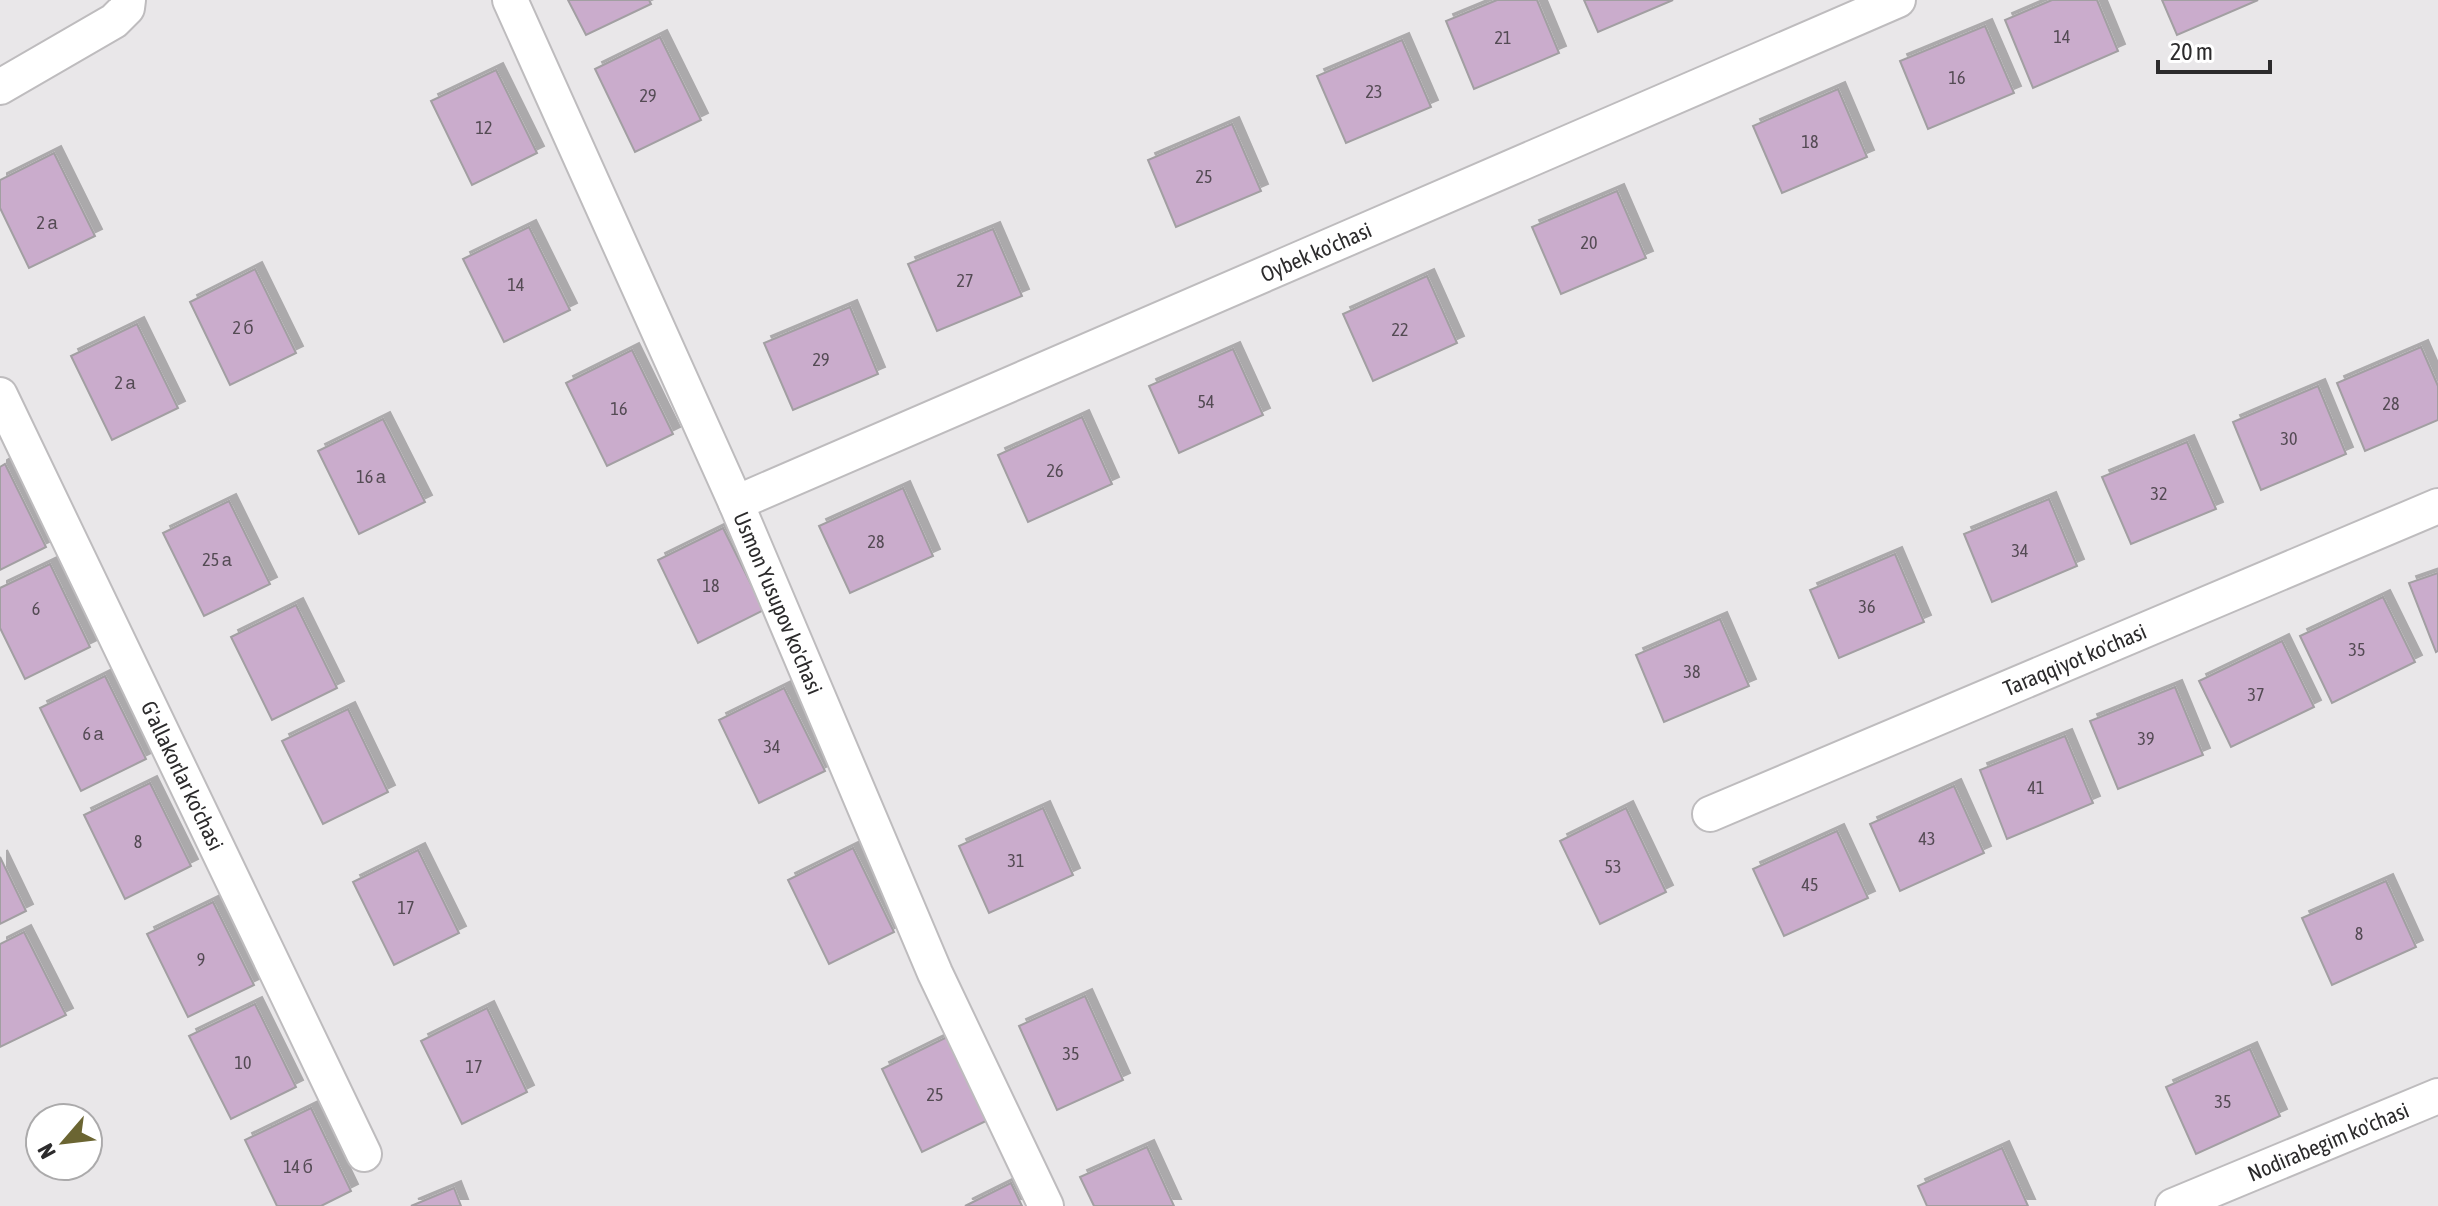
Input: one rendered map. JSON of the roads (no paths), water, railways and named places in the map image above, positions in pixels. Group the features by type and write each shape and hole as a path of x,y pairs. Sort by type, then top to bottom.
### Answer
{"street":[{"path":"0,87 114,21 127,8 128,0"},
{"name":"Usmon Yusupov ko'chasi","path":"510,0 736,503 935,973 1046,1206"},
{"name":"Oybek ko'chasi","path":"736,503 1898,0"},
{"name":"G'allakorlar ko'chasi","path":"0,395 364,1154"},
{"name":"Taraqqiyot ko'chasi","path":"1710,814 2438,506"},
{"name":"Nodirabegim ko'chasi","path":"2173,1206 2438,1096"}]}
